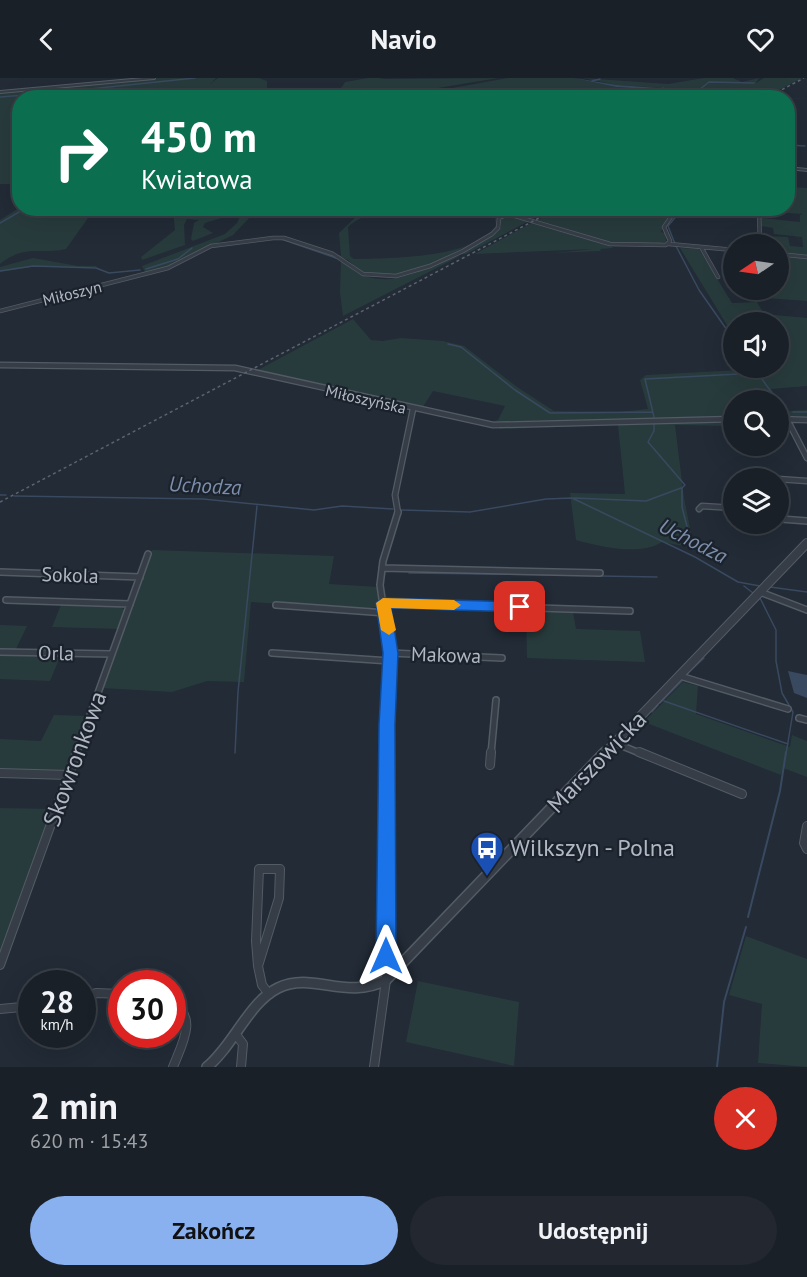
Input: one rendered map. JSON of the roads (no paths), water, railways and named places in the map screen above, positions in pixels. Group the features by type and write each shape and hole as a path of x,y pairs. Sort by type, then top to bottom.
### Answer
{"street":[{"path":"22,90 154,78"},
{"path":"144,274 171,267 207,247 284,238 345,260 353,270 364,275 380,277 407,275 492,234 498,228 499,218 504,216"},
{"path":"515,216 610,244 669,244 723,249"},
{"path":"669,244 664,227 672,216"},
{"path":"759,216 760,234"},
{"path":"701,247 718,277"},
{"path":"789,255 807,257"},
{"name":"Miłoszyn","path":"0,311 144,274"},
{"name":"Miłoszyńska","path":"0,364 235,368 413,409 497,425 723,419"},
{"path":"374,1067 386,980 390,653 383,603 382,568 398,514 395,495 413,409"},
{"path":"789,419 807,420"},
{"path":"790,425 807,458"},
{"path":"789,480 807,481"},
{"path":"699,509 702,506 723,507"},
{"path":"789,520 807,521"},
{"name":"Marszowicka","path":"386,980 807,543"},
{"name":"Skowronkowa","path":"0,965 148,554"},
{"path":"382,568 600,573"},
{"name":"Sokola","path":"0,572 140,578"},
{"path":"760,592 783,603 807,610"},
{"path":"6,600 130,604"},
{"path":"383,603 630,611"},
{"path":"276,605 386,613"},
{"name":"Orla","path":"0,652 112,654"},
{"path":"272,653 390,662"},
{"name":"Makowa","path":"390,653 501,658"},
{"path":"680,676 788,709"},
{"path":"490,765 496,700"},
{"path":"799,718 807,720"},
{"path":"615,743 742,795"},
{"path":"0,773 69,775"},
{"path":"807,826 804,843 807,849"},
{"path":"257,968 279,898 280,869 259,869 257,968 260,985 269,994"},
{"path":"207,1067 237,1036 269,994 284,985 295,983 360,990 375,987 386,980"},
{"path":"0,1009 18,1007"},
{"path":"237,1036 243,1044 241,1067"},
{"path":"173,1067 179,1048"}],"water":[{"path":"574,78 617,85 685,90 664,90 616,87"},
{"path":"788,671 807,675 807,698 794,693"}],"waterway":[{"path":"90,89 195,78"},
{"path":"592,81 600,79"},
{"path":"699,90 709,82 754,83"},
{"path":"0,97 12,96"},
{"path":"795,145 805,146"},
{"path":"0,223 12,216"},
{"path":"675,244 668,226 676,216"},
{"path":"281,239 336,258"},
{"path":"676,246 699,290 723,324"},
{"path":"146,269 178,259 192,248"},
{"path":"0,271 33,266 96,268 109,273 140,270"},
{"path":"448,344 461,347 515,390 550,413 653,412"},
{"path":"653,412 645,379 723,375"},
{"path":"761,378 770,390"},
{"path":"653,412 654,417"},
{"path":"793,412 807,412"},
{"path":"654,423 654,431 648,442 685,485 682,488 682,507 693,550"},
{"path":"574,498 646,501 681,488"},
{"name":"Uchodza","path":"0,495 6,495"},
{"name":"Uchodza","path":"14,496 203,499 314,510 342,506 393,509"},
{"name":"Uchodza","path":"402,510 470,512 546,499 572,498 695,557 738,582 760,586"},
{"path":"235,753 238,692 257,506"},
{"path":"409,573 572,575"},
{"path":"600,576 657,577"},
{"path":"744,586 753,593"},
{"name":"Uchodza","path":"770,587 807,592"},
{"path":"760,598 776,630 776,661 782,693 793,712 788,744"},
{"path":"687,674 704,658"},
{"path":"660,703 682,681"},
{"path":"664,701 788,744"},
{"path":"652,712 658,705"},
{"path":"786,754 788,744"},
{"path":"748,917 780,791 786,752"},
{"path":"717,1067 724,1002 746,927"}],"railway":[{"path":"781,90 804,78"},
{"path":"0,502 543,216"}],"place":[{"name":"Wilkszyn - Polna","path":"487,877"}]}
